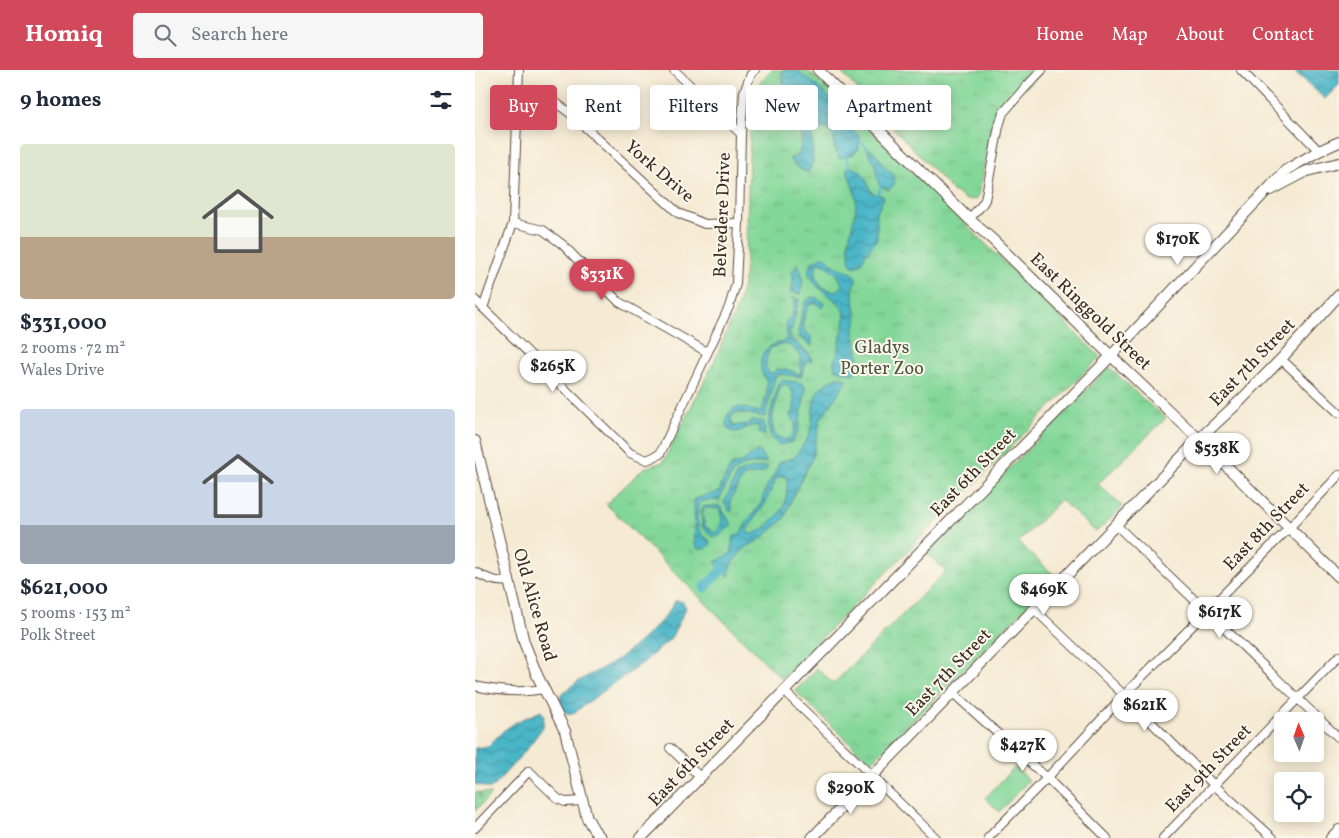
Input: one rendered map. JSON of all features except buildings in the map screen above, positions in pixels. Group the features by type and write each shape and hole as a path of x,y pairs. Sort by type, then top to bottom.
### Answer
{"main road":[{"name":"East Ringgold Street","path":"818,70 969,220 993,240 1339,577"},
{"name":"East 6th Street","path":"641,838 1111,356 1286,170 1339,142"},
{"path":"1263,194 1307,172 1339,163"},
{"name":"East 7th Street","path":"812,838 1198,440 1281,360 1339,295"},
{"name":"Old Alice Road","path":"475,441 524,642 544,690 565,731 587,818 601,838"},
{"path":"1331,838 1339,830"}],"street":[{"path":"518,85 519,70"},
{"path":"674,70 741,134"},
{"name":"Belvedere Drive","path":"483,308 630,452 647,460 660,454 729,307 736,284 743,92 751,74 755,70"},
{"path":"969,220 985,200 1003,113 1043,70"},
{"path":"1241,70 1319,151"},
{"name":"York Drive","path":"557,103 678,213 705,224 739,223"},
{"path":"475,300 483,308 513,223 517,130"},
{"path":"513,223 543,230 562,244 619,302 707,352"},
{"path":"1281,360 1339,413"},
{"name":"East 8th Street","path":"988,838 1124,695 1339,475"},
{"path":"1116,525 1339,738"},
{"path":"475,572 501,582 508,581"},
{"path":"1034,609 1214,785 1273,838"},
{"name":"East 9th Street","path":"1163,838 1339,656"},
{"path":"475,686 511,690 544,690"},
{"path":"784,691 936,838"},
{"path":"953,693 1047,778 1107,838"},
{"path":"670,748 701,777"},
{"path":"475,828 529,771 558,799 565,802 583,801"}],"green space":[{"name":"Gladys Porter Zoo","path":"771,70 807,70 828,89 828,130 870,130 1100,357 782,679 606,504 644,468 663,462 714,362 738,305 746,259 750,130 818,130 818,85 758,85"},
{"path":"839,70 1042,70 1026,87 1005,97 998,107 990,131 977,199 967,200 953,191 896,130 951,130 951,85 853,85"},
{"path":"1109,367 1166,418 1098,484 1123,507 1096,532 1061,500 1018,542 1056,577 871,763 795,691 817,668 833,684 946,571 926,553"},
{"path":"1015,767 1029,780 999,812 985,798"},
{"path":"475,792 491,794 475,811"}],"water":[{"path":"783,70 796,70 815,85 785,85 781,73"},
{"path":"1293,70 1339,70 1339,85 1325,99"},
{"path":"818,87 828,96 828,130 852,130 859,135 859,146 856,152 839,158 834,146 834,137 827,129 818,128"},
{"path":"802,130 816,130 812,137 813,161 808,173 800,169 789,159 798,155 801,146"},
{"path":"866,147 874,152 883,166 894,175 894,185 889,190 879,185 874,163"},
{"path":"850,167 862,173 872,193 884,197 877,213 877,240 855,267 850,264 849,252 849,240 856,202 847,168"},
{"path":"825,256 835,266 849,271 856,277 853,290 857,320 854,331 859,356 856,371 853,374 836,370 834,364 845,317 843,309 817,286 808,272 813,260","holes":["821,262 839,277 842,285 839,290 829,290 818,280 816,270 817,264"]},
{"path":"798,264 803,277 801,294 790,292 793,285 792,271"},
{"path":"791,297 799,299 792,329 789,330 792,342 796,342 812,357 811,361 807,360 801,377 780,374 775,378 765,417 735,412 731,418 733,426 747,424 753,420 764,421 765,436 759,433 759,427 754,425 735,432 731,431 728,429 726,422 729,413 735,408 762,411 767,387 761,371 761,358 768,347 783,342 787,337 786,322 792,316 795,299","holes":["784,344 791,346 801,357 801,372 798,374 789,370 777,369 773,373 769,373 766,367 766,360 770,348"]},
{"path":"811,297 816,297 824,303 822,308 816,303 810,304 804,318 805,329 812,338 812,346 800,338 798,332 804,305"},
{"path":"838,377 848,380 821,418 812,459 793,496 784,519 761,539 745,548 731,564 729,577 715,562 731,553 733,537 741,533 761,503 767,486 780,461 794,458 805,441 810,431 817,393 828,382","holes":["786,476 786,499 780,513 763,529 749,534 747,530 765,504 777,477"]},
{"path":"780,381 803,383 806,389 798,431 792,442 780,445 773,440 770,434 769,419","holes":["785,384 789,386 794,396 794,412 789,415 794,420 795,425 791,437 785,440 778,437 774,431 773,417 780,387"]},
{"path":"758,450 767,462 745,465 733,472 719,500 699,503 697,514 698,526 711,544 705,549 698,549 695,545 694,500 720,491 721,485 731,466 743,462"},
{"path":"760,467 768,467 765,472 744,476 741,480 730,501 732,511 730,512 724,503 737,474"},
{"path":"703,506 720,506 732,525 718,537 713,537 702,527 701,512","holes":["705,508 719,509 722,522 715,533 705,526 702,513"]},
{"path":"676,600 683,602 686,608 671,638 643,663 577,711 566,713 562,710 560,706 561,696 569,687 613,662 633,648 663,619"},
{"path":"541,711 544,715 543,727 526,750 491,789 475,784 475,748 488,746 503,731 516,722"}],"waterway":[{"path":"857,139 868,148"},
{"path":"846,157 850,167"},
{"path":"876,196 881,183"},
{"path":"704,588 722,570"}]}
